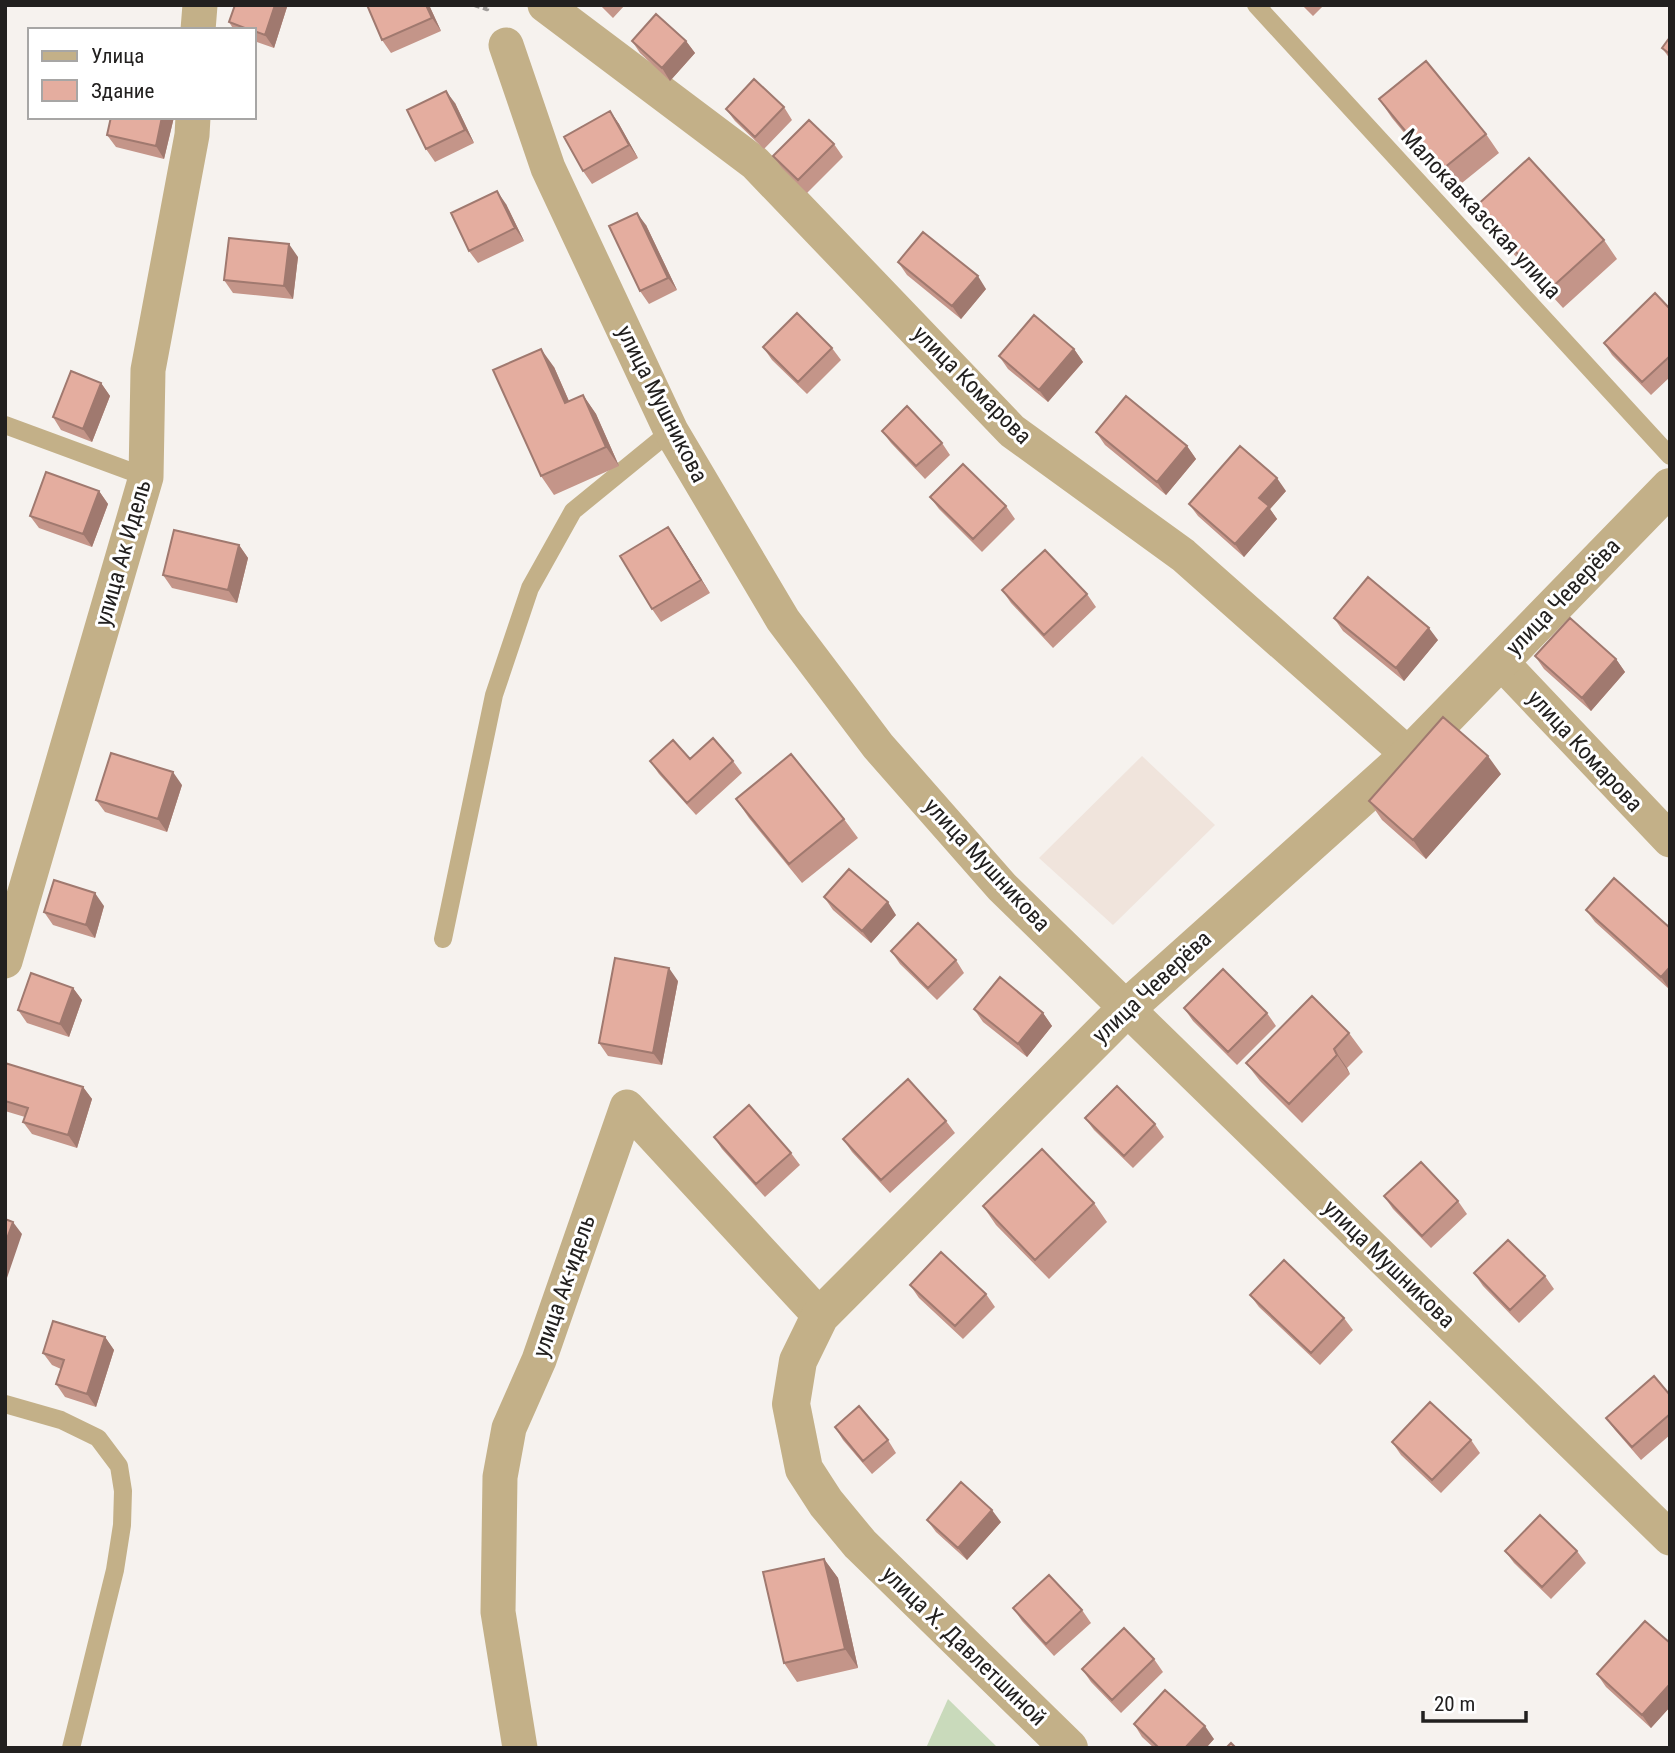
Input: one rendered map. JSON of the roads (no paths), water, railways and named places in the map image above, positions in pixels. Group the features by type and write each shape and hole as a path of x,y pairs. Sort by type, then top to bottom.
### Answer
{"street":[{"path":"198,28 200,5"},
{"name":"улица Комарова","path":"545,5 755,163 1012,431 1183,555 1409,755"},
{"name":"улица Мушникова","path":"506,46 548,169 671,431 783,620 878,746 1002,887 1670,1538"},
{"name":"улица Ак Идель","path":"5,961 146,477 148,370 192,126"},
{"name":"улица Чеверёва","path":"860,1544 826,1503 804,1469 792,1404 798,1361 820,1316 1127,1008 1409,755 1670,487"},
{"name":"улица Комарова","path":"1501,662 1670,840"},
{"name":"улица Ак-идель","path":"520,1748 498,1612 500,1477 509,1428 539,1360 627,1107 820,1316"},
{"name":"улица Х. Давлетшиной","path":"860,1544 1069,1748"}],"lane":[{"name":"Малокавказская улица","path":"1256,5 1670,456"},
{"path":"5,425 146,477"},
{"path":"443,939 494,695 530,588 573,511 671,431"},
{"path":"5,1404 61,1420 98,1438 119,1466 123,1491 122,1525 115,1570 71,1748"}]}
